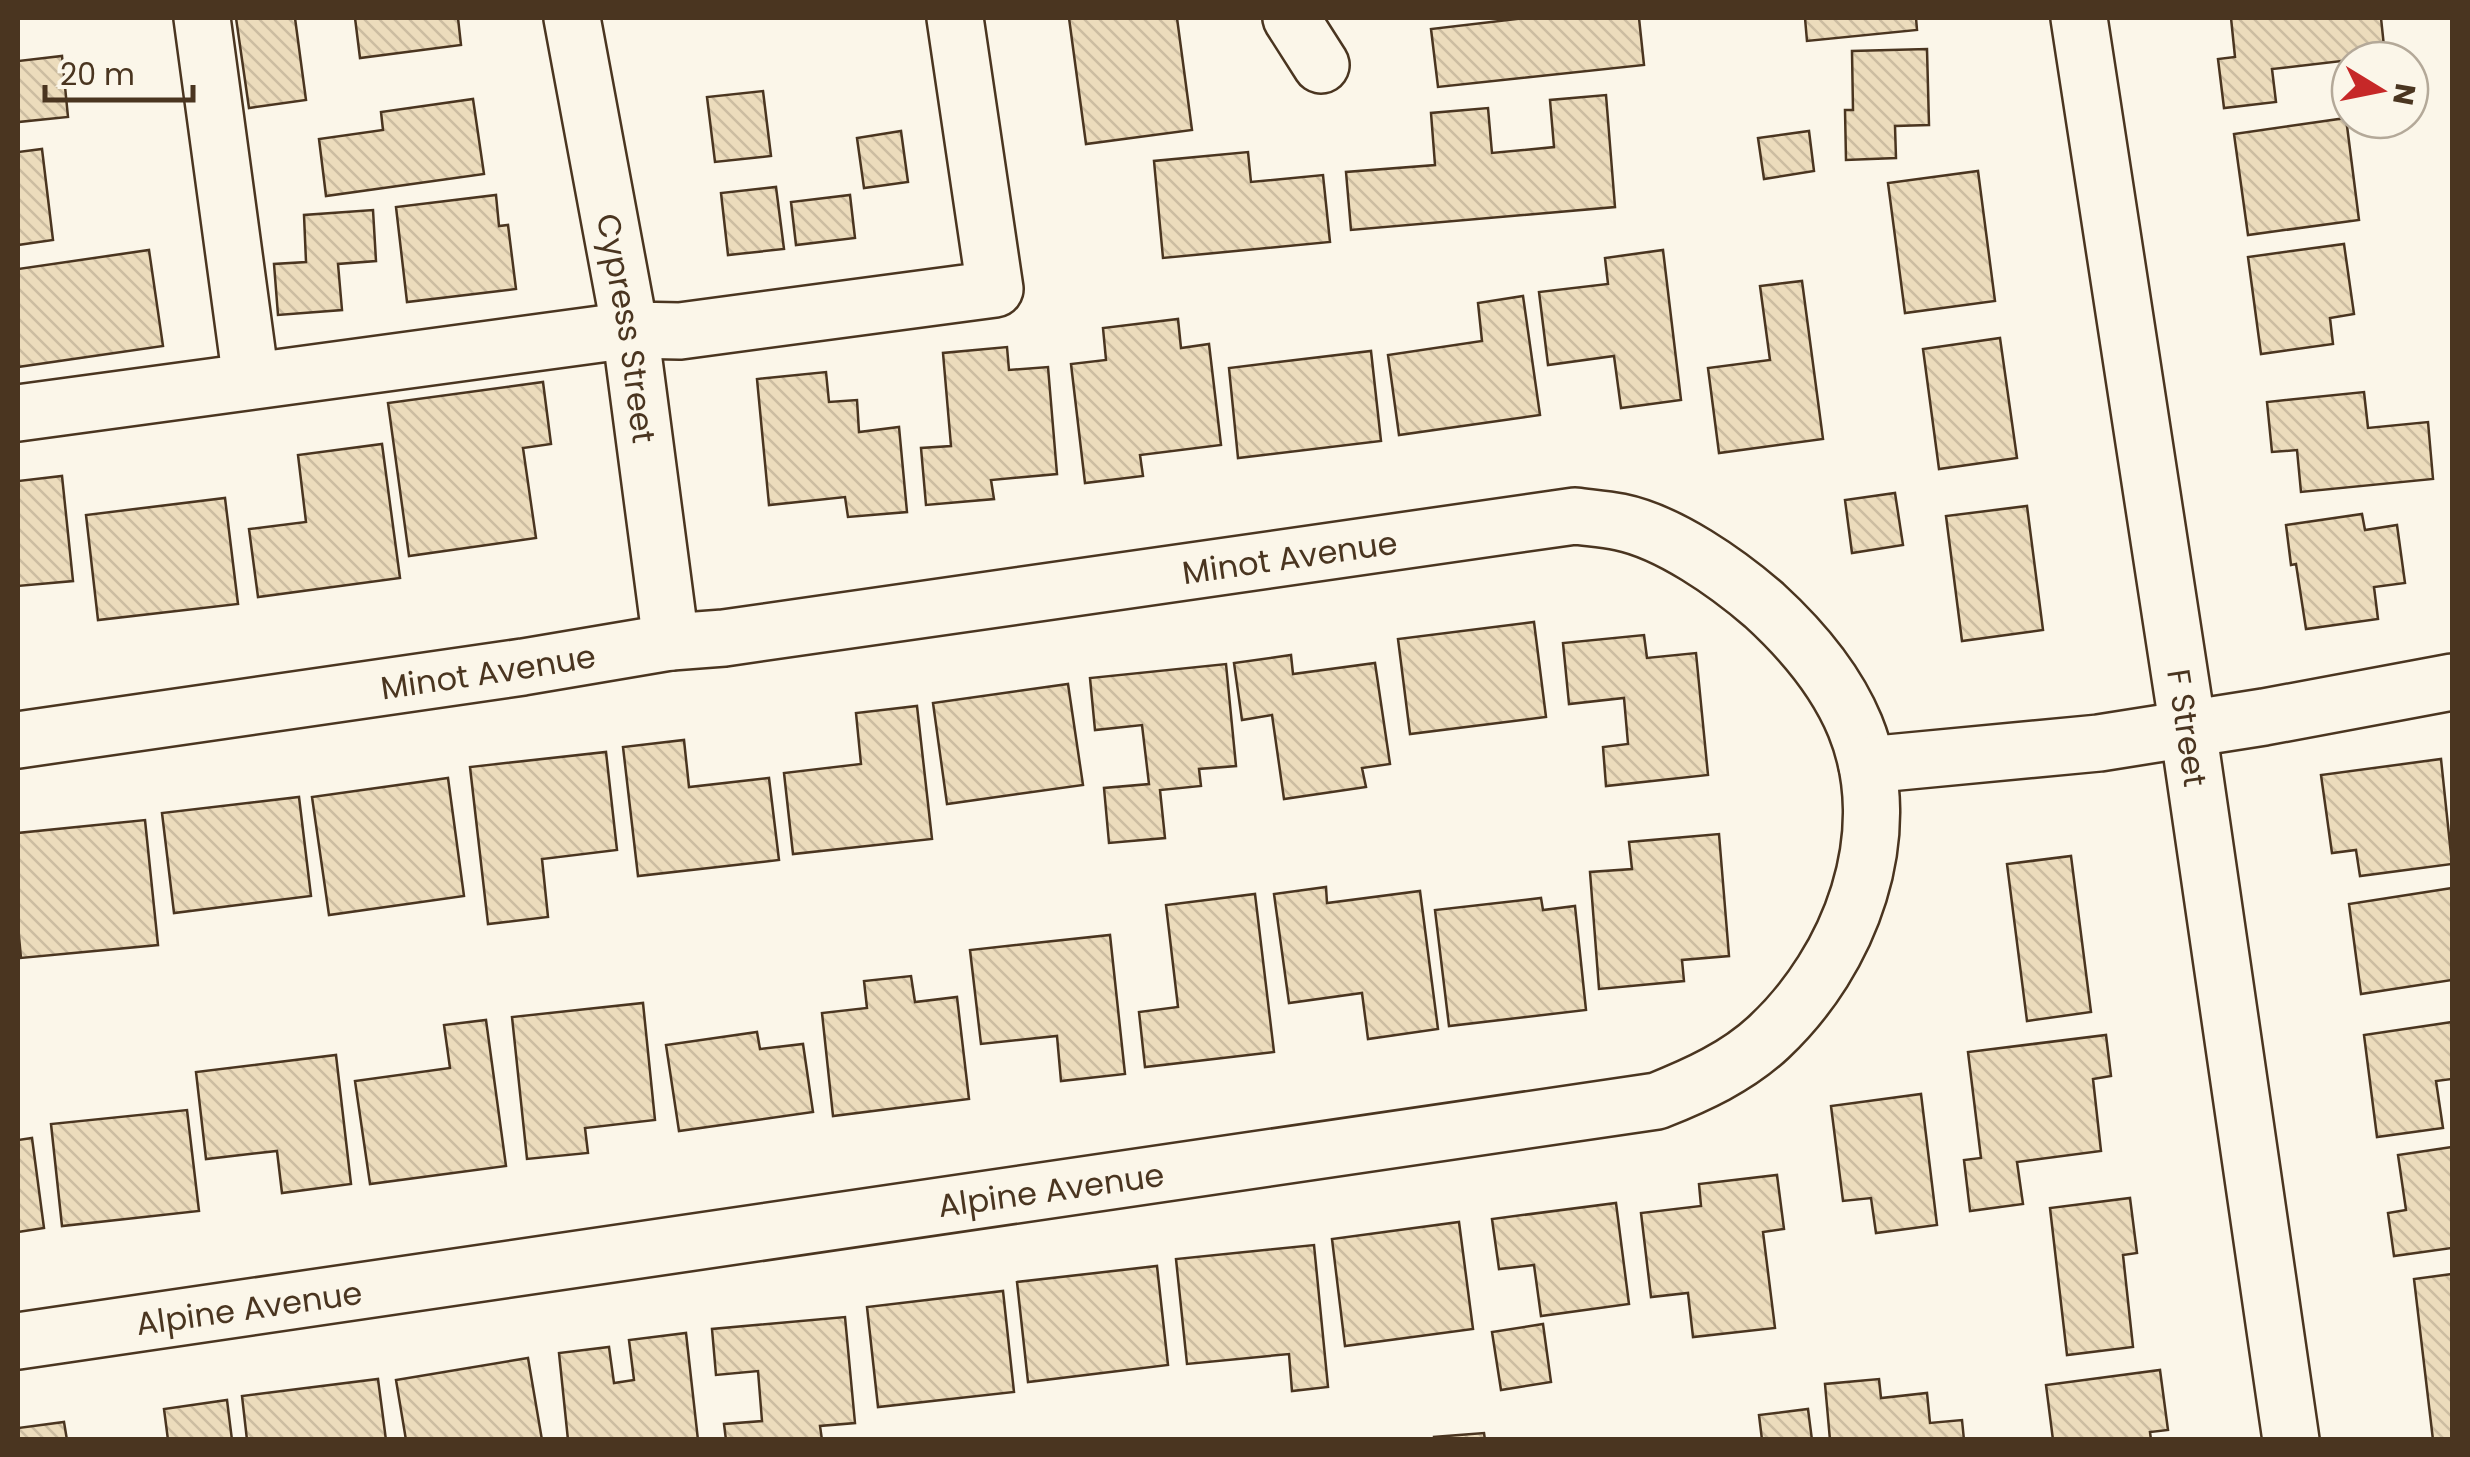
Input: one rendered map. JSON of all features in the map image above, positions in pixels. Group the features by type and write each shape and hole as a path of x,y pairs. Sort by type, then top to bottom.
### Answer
{"street":[{"path":"202,18 251,380"},
{"name":"Cypress Street","path":"572,18 630,330 671,642"},
{"path":"18,413 630,330 680,331 995,289 955,18"},
{"path":"1291,18 1321,66"},
{"name":"F Street","path":"2078,18 2188,728 2292,1440"},
{"name":"Minot Avenue","path":"18,740 671,642 724,638 1575,516 1623,522 1668,540 1747,590 1782,622 1834,688 1854,724 1867,765"},
{"path":"1867,765 2098,743 2452,682"},
{"name":"Alpine Avenue","path":"18,1341 1657,1101 1733,1064 1766,1039 1796,1010 1822,976 1857,902 1867,861 1872,820 1867,765"}],"building":[{"path":"236,18 295,18 306,100 249,108"},
{"path":"355,18 458,18 461,45 360,58"},
{"path":"1069,18 1177,18 1192,130 1086,144"},
{"path":"1525,18 1639,18 1644,65 1438,87 1431,29"},
{"path":"1805,18 1916,18 1917,30 1807,41"},
{"path":"2231,18 2381,18 2383,40 2330,40 2330,62 2272,69 2276,102 2224,108 2218,59 2235,57"},
{"path":"1927,49 1929,125 1895,126 1896,158 1846,160 1845,110 1853,110 1852,51"},
{"path":"62,56 68,117 18,122 18,61"},
{"path":"763,91 771,156 715,162 707,97"},
{"path":"1606,95 1615,207 1351,230 1346,172 1435,165 1431,113 1488,108 1492,153 1554,147 1550,100"},
{"path":"473,99 484,174 326,196 319,139 383,130 381,112"},
{"path":"2330,120 2330,140 2349,140 2359,220 2248,235 2234,134"},
{"path":"901,131 908,182 864,188 857,138"},
{"path":"1809,131 1814,171 1764,179 1758,138"},
{"path":"42,149 53,240 18,245 18,152"},
{"path":"1248,152 1251,182 1323,175 1330,242 1163,258 1154,161"},
{"path":"1978,171 1995,301 1905,313 1888,183"},
{"path":"776,187 784,249 728,255 721,193"},
{"path":"496,195 499,226 508,225 516,289 407,302 396,207"},
{"path":"850,195 855,238 796,245 791,202"},
{"path":"373,210 376,261 338,264 342,310 278,315 274,264 306,262 304,215"},
{"path":"2344,244 2354,314 2330,318 2333,344 2261,354 2248,257"},
{"path":"149,250 163,346 18,367 18,269"},
{"path":"1663,250 1681,400 1621,408 1614,356 1548,365 1539,292 1608,284 1605,258"},
{"path":"1802,281 1823,439 1719,453 1708,368 1770,360 1760,286"},
{"path":"1523,296 1540,415 1399,435 1388,355 1482,341 1478,303"},
{"path":"1178,319 1181,348 1209,344 1221,445 1140,455 1143,476 1085,483 1071,364 1106,360 1103,328"},
{"path":"2000,338 2017,458 1939,469 1923,349"},
{"path":"1007,347 1009,370 1048,367 1057,474 991,480 994,499 926,505 921,448 951,446 943,353"},
{"path":"1371,351 1381,441 1238,458 1229,368"},
{"path":"826,372 829,402 857,400 859,432 899,427 907,512 848,517 845,497 769,505 757,379"},
{"path":"543,382 551,444 523,448 536,538 409,556 388,403"},
{"path":"2364,392 2368,428 2428,422 2433,479 2301,492 2297,450 2272,452 2267,402"},
{"path":"382,444 400,578 258,597 249,529 306,522 298,455"},
{"path":"62,476 73,581 18,586 18,481"},
{"path":"1895,493 1903,545 1852,553 1845,500"},
{"path":"225,498 238,604 98,620 86,515"},
{"path":"2027,506 2043,630 1962,641 1946,516"},
{"path":"2362,514 2365,530 2397,525 2405,583 2374,587 2378,619 2306,629 2286,525"},
{"path":"1534,622 1546,717 1410,734 1398,639"},
{"path":"1644,635 1647,658 1696,653 1708,775 1606,786 1603,747 1628,744 1624,698 1569,704 1563,643"},
{"path":"1291,655 1293,674 1375,663 1390,764 1362,768 1366,787 1284,799 1272,715 1242,720 1234,663"},
{"path":"1226,664 1236,766 1199,769 1201,786 1160,790 1165,838 1109,843 1104,788 1149,784 1142,725 1095,730 1090,678"},
{"path":"1068,684 1083,785 947,804 933,703"},
{"path":"917,706 932,839 793,854 784,773 861,764 856,713"},
{"path":"684,740 689,787 769,778 779,860 638,876 623,747"},
{"path":"606,752 617,850 542,859 548,917 488,924 470,767"},
{"path":"2441,759 2452,864 2360,876 2356,850 2332,853 2321,775"},
{"path":"448,778 464,896 329,915 312,797"},
{"path":"299,797 311,896 174,913 162,813"},
{"path":"145,820 158,945 21,958 18,833"},
{"path":"1719,834 1729,956 1682,960 1684,981 1599,989 1590,872 1632,869 1629,842"},
{"path":"2071,856 2091,1012 2027,1021 2007,864"},
{"path":"1326,887 1327,903 1420,891 1438,1029 1368,1039 1362,993 1289,1003 1274,894"},
{"path":"2452,888 2452,980 2361,994 2349,904"},
{"path":"1255,894 1274,1052 1145,1067 1139,1012 1178,1007 1166,905"},
{"path":"1541,898 1543,910 1575,906 1586,1010 1449,1026 1435,910"},
{"path":"1110,935 1125,1074 1061,1081 1057,1036 981,1044 970,950"},
{"path":"911,976 915,1002 957,997 969,1099 833,1116 822,1013 867,1008 864,981"},
{"path":"643,1003 655,1120 585,1128 588,1153 527,1159 512,1017"},
{"path":"486,1020 506,1166 370,1184 355,1081 450,1068 444,1025"},
{"path":"2452,1022 2452,1079 2436,1081 2443,1128 2377,1137 2364,1035"},
{"path":"757,1032 760,1049 803,1044 813,1112 679,1131 666,1045"},
{"path":"2106,1035 2111,1076 2093,1079 2101,1151 2017,1162 2023,1204 1970,1211 1964,1160 1981,1158 1968,1052"},
{"path":"336,1055 351,1184 282,1193 277,1151 206,1159 196,1072"},
{"path":"1921,1094 1937,1225 1876,1233 1871,1198 1843,1201 1831,1106"},
{"path":"187,1110 199,1211 62,1226 51,1124"},
{"path":"32,1138 44,1228 18,1232 18,1140"},
{"path":"2452,1147 2452,1248 2394,1256 2388,1213 2406,1210 2398,1155"},
{"path":"1777,1175 1784,1229 1763,1232 1775,1328 1693,1337 1688,1293 1651,1297 1641,1213 1701,1206 1699,1184"},
{"path":"2130,1198 2137,1253 2123,1255 2133,1347 2067,1355 2050,1208"},
{"path":"1616,1203 1629,1304 1541,1316 1534,1265 1499,1269 1492,1219"},
{"path":"1459,1222 1473,1329 1345,1346 1332,1239"},
{"path":"1314,1245 1328,1387 1292,1391 1289,1354 1187,1364 1176,1259"},
{"path":"1157,1266 1168,1365 1028,1382 1017,1282"},
{"path":"2452,1274 2452,1440 2433,1440 2414,1279"},
{"path":"1003,1291 1014,1392 878,1407 867,1307"},
{"path":"845,1317 855,1423 820,1426 822,1440 726,1440 724,1424 762,1421 758,1371 716,1375 712,1329"},
{"path":"1543,1324 1551,1382 1501,1390 1492,1332"},
{"path":"686,1333 698,1440 568,1440 559,1353 609,1347 614,1383 634,1380 629,1340"},
{"path":"528,1358 542,1440 406,1440 396,1380"},
{"path":"2160,1370 2168,1430 2150,1432 2151,1440 2053,1440 2046,1385"},
{"path":"378,1379 386,1440 247,1440 242,1396"},
{"path":"1879,1379 1881,1398 1927,1393 1930,1423 1962,1420 1964,1440 1830,1440 1825,1384"},
{"path":"227,1400 232,1440 168,1440 164,1409"},
{"path":"1808,1409 1812,1440 1762,1440 1759,1415"},
{"path":"64,1422 67,1440 18,1440 18,1428"},
{"path":"1484,1433 1485,1440 1434,1440 1434,1437"}]}
